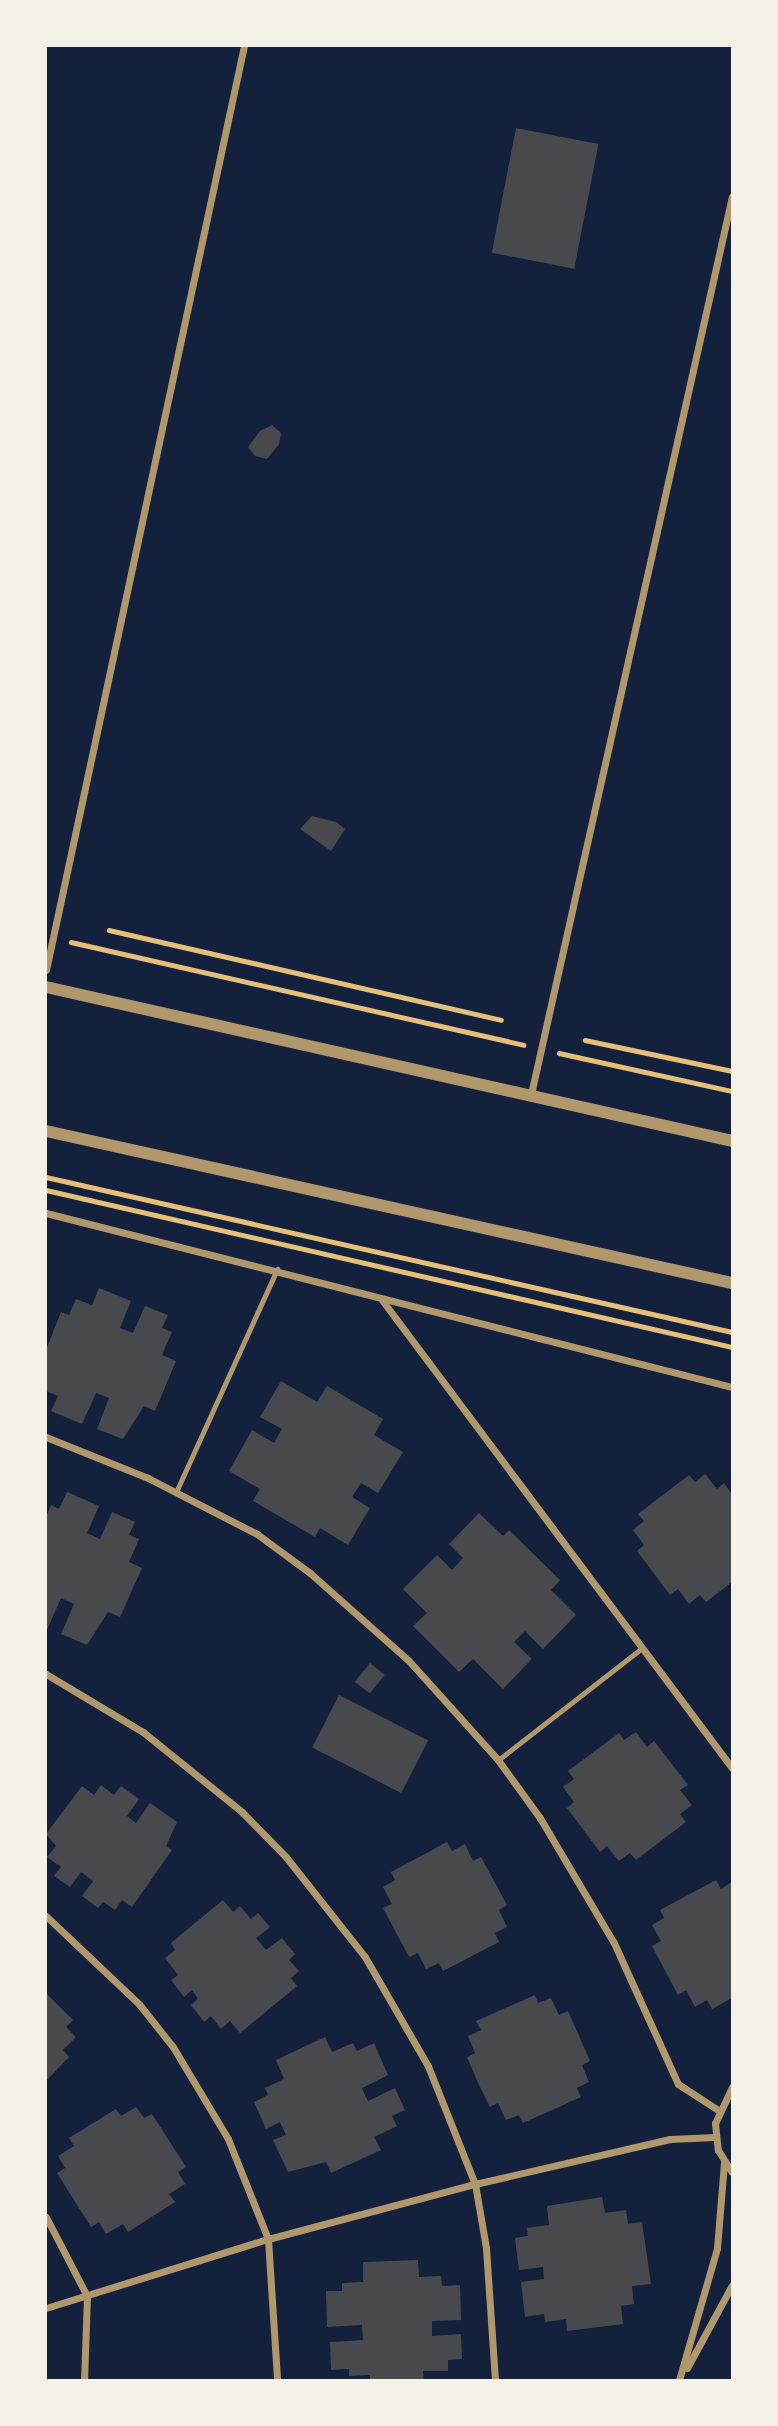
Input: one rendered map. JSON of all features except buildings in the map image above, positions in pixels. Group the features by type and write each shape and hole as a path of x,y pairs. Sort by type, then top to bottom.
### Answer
{"street":[{"path":"46,970 244,46"},
{"path":"531,1094 733,196"},
{"path":"46,986 733,1141"},
{"path":"46,1131 733,1283"},
{"path":"46,1213 277,1269 382,1300 733,1387"},
{"path":"382,1300 733,1768"},
{"path":"46,1437 176,1492 257,1534 351,1607 409,1661 498,1760 579,1879 614,1943 678,2084 718,2110"},
{"path":"46,1674 143,1732 194,1771 260,1830 327,1905 399,2010 433,2078 475,2185 490,2286 495,2381"},
{"path":"46,1916 102,1965 173,2046 229,2139 268,2239 277,2381"},
{"path":"733,2087 718,2110 715,2137 724,2162 733,2172"},
{"path":"46,2308 268,2239 475,2185 670,2139 715,2137"},
{"path":"680,2381 717,2248 724,2162"},
{"path":"46,2217 87,2296 84,2381"},
{"path":"680,2381 733,2285"}],"lane":[{"path":"176,1492 277,1269"},
{"path":"498,1760 642,1648"}],"path":[{"path":"109,930 501,1020"},
{"path":"54,939 733,1091"},
{"path":"585,1040 733,1071"},
{"path":"46,1177 733,1332"},
{"path":"46,1190 733,1347"}]}
